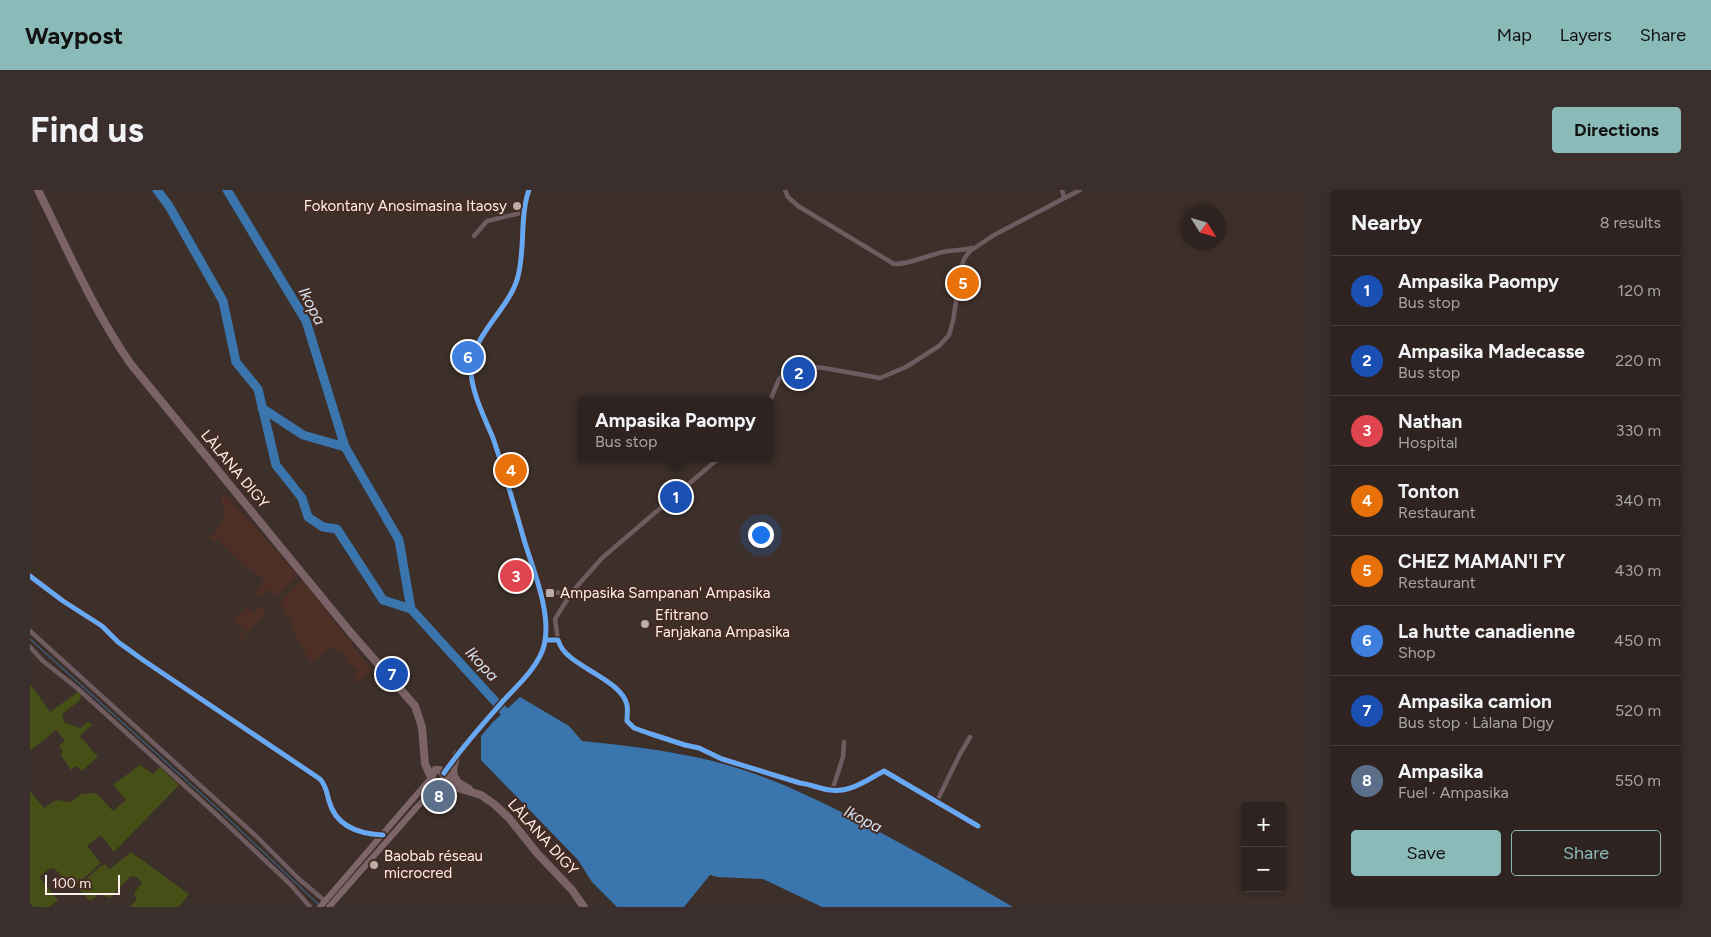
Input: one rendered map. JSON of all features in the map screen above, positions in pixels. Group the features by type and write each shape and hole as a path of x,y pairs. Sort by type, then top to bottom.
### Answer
{"main road":[{"name":"LÀLANA DIGY","path":"38,190 92,301 112,337 130,363 351,633 416,706 420,717 425,764 431,777"},
{"path":"424,751 430,762 457,785"},
{"path":"457,785 452,770 459,752"},
{"path":"326,905 431,777 433,772 442,772"},
{"path":"326,905 441,783 444,779 442,772"},
{"path":"431,777 436,783 457,785"},
{"name":"LÀLANA DIGY","path":"457,785 485,797 509,818 537,853 572,890 584,907"},
{"path":"426,797 457,785"}],"street":[{"path":"442,772 523,680 539,658 545,640 545,619 540,596 505,472 475,391 471,369 482,337 517,281 529,190"},
{"path":"785,190 788,197 798,206 894,264 907,264 949,251 959,251 974,247 1080,190"},
{"path":"1062,190 1064,198"},
{"path":"474,236 487,221 525,212"},
{"path":"772,397 779,379 794,368 815,367 880,378 906,367 939,346 949,335 961,269 964,259 974,247"},
{"path":"714,462 602,558 572,592 555,620 558,640 569,656 588,671 604,678 617,689 627,704 627,721 634,728 699,748 722,760 800,783 832,790 844,791 884,771 910,788 978,826"},
{"path":"30,576 102,626 118,642 143,660 320,779 325,786 333,812 342,823 361,833 383,835"},
{"path":"540,596 549,592 564,594 572,592"},
{"path":"30,631 256,836 326,905"},
{"path":"545,640 558,640"},
{"path":"30,648 217,815 291,885 310,907"},
{"path":"937,802 970,737"},
{"path":"832,790 841,764 844,742"}],"shaded area":[{"path":"224,492 298,576 278,596 269,589 261,598 255,592 264,579 248,567 246,569 217,540 212,541 210,538 225,517 221,495"},
{"path":"302,579 372,671 358,683 353,678 358,671 348,662 346,655 330,647 311,662 293,632 291,623 280,602"},
{"path":"247,606 254,613 261,606 266,612 239,641 237,640 244,631 233,620"}],"green space":[{"path":"30,684 50,712 78,692 81,696 79,701 62,714 64,722 80,728 88,722 92,725 80,736 98,757 82,771 77,766 71,770 61,755 63,752 59,746 65,741 56,730 30,751"},
{"path":"140,765 153,774 160,767 179,785 114,852 101,835 87,846 101,863 73,888 54,868 49,869 39,877 58,900 49,907 30,907 30,791 44,808 56,800 71,802 81,794 96,793 113,811 126,800 113,785"},
{"path":"131,852 189,894 179,907 130,907 137,899 134,893 142,883 137,877 131,876 110,898 100,894 90,901 77,887 101,866 105,864 110,869"}],"water":[{"path":"520,697 569,726 582,741 653,749 695,757 742,770 787,787 874,829 1013,907 822,907 763,879 710,875 684,907 617,907 592,882 578,860 481,760 481,736"}],"waterway":[{"name":"Ikopa","path":"157,190 169,206 223,301 236,362 258,389 276,465 302,498 308,517 323,527 337,529 383,600 411,609 512,720"},
{"name":"Ikopa","path":"227,190 306,321 345,447 399,540 411,609"},
{"name":"Ikopa","path":"262,408 303,435 345,447"},
{"path":"30,639 218,809 318,904"}],"cycle path":[{"path":"444,773 473,736 532,668 541,654 546,634 546,621 541,594 493,438 473,387 471,370 473,357 483,334 506,302 517,280 520,269 524,212 529,190"},
{"path":"30,576 63,601 102,626 118,642 143,660 320,779 325,787 332,810 343,823 358,831 383,835"},
{"path":"545,640 558,640 562,649 569,656 618,690 624,697 627,705 627,721 634,728 699,748 722,759 826,789 844,790 851,788 884,771 978,826"}],"place":[{"name":"Fokontany Anosimasina Itaosy","path":"517,206"},
{"name":"CHEZ MAMAN'I FY","path":"963,283"},
{"name":"La hutte canadienne","path":"468,357"},
{"name":"Ampasika Madecasse","path":"799,373"},
{"name":"Tonton","path":"511,470"},
{"name":"Ampasika Paompy","path":"676,497"},
{"name":"Nathan","path":"516,576"},
{"name":"Ampasika Sampanan' Ampasika","path":"550,593"},
{"name":"Efitrano Fanjakana Ampasika","path":"645,624"},
{"name":"Ampasika camion","path":"392,674"},
{"name":"Ampasika","path":"439,796"},
{"name":"Baobab réseau microcred","path":"374,865"}]}
